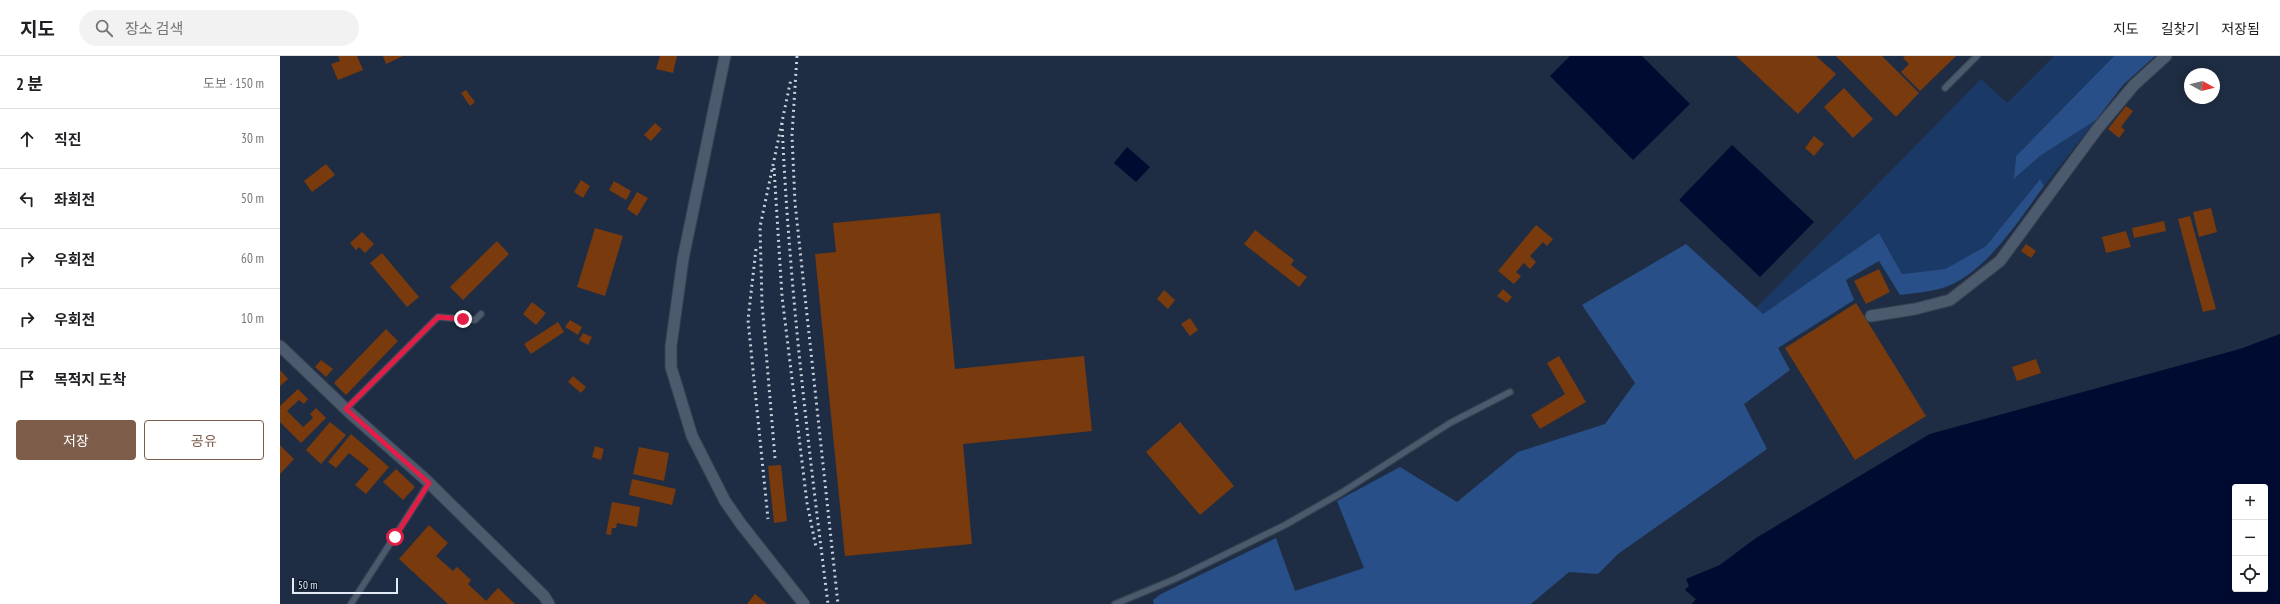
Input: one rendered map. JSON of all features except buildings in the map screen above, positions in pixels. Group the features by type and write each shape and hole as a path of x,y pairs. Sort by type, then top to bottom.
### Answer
{"street":[{"path":"725,56 683,259 671,346 672,367 692,436 725,501 741,524 804,604"},
{"path":"1871,316 1915,309 1950,300 2000,262 2098,128 2134,85 2166,56"},
{"path":"280,346 346,409 429,483 544,596 549,604"}],"lane":[{"path":"1945,88 1978,56"},
{"path":"346,409 438,317 475,320 481,314"},
{"path":"1115,604 1175,579 1285,525 1341,493 1450,423 1510,392"},
{"path":"351,604 429,483"}],"shaded area":[{"path":"280,56 2280,56 2280,334 2240,349 1930,434 1756,538 1720,565 1687,579 1689,586 1685,589 1696,600 1692,604 280,604"},
{"path":"1570,56 1642,56 1690,104 1633,160 1550,76"},
{"path":"2054,56 2114,56 2016,156 2014,179 2040,156 2096,120 2044,186 2039,180 1986,246 1945,269 1902,274 1879,233 1763,314 1756,308 1981,79 2007,103"},
{"path":"2114,56 2155,56 2123,85 2096,120 2040,156 2014,179 2016,156"},
{"path":"1732,145 1814,222 1760,277 1679,200"},
{"path":"1127,147 1150,167 1136,182 1114,163"},
{"path":"2040,179 2044,186 1999,246 1971,273 1955,283 1939,289 1900,295 1879,261 1846,280 1854,300 1778,348 1790,370 1744,404 1767,449 1618,554 1598,574 1569,572 1531,604 1154,604 1153,600 1161,594 1276,538 1295,591 1364,568 1337,501 1400,467 1457,502 1518,452 1605,424 1635,383 1582,305 1686,244 1763,314 1879,233 1902,274 1945,269 1986,246"},
{"path":"2280,334 2280,604 1692,604 1696,599 1685,590 1689,586 1686,579 1720,565 1756,538 1930,434 2240,349"}],"railway":[{"path":"797,56 792,135 795,203 838,604"},
{"path":"775,458 762,303 760,227 791,79"},
{"path":"782,123 794,304 813,484 828,604"},
{"path":"774,168 782,296 807,503 816,547"},
{"path":"756,249 748,320 768,519"}],"route":[{"path":"395,537 429,483 346,409 438,317 463,319"}]}
